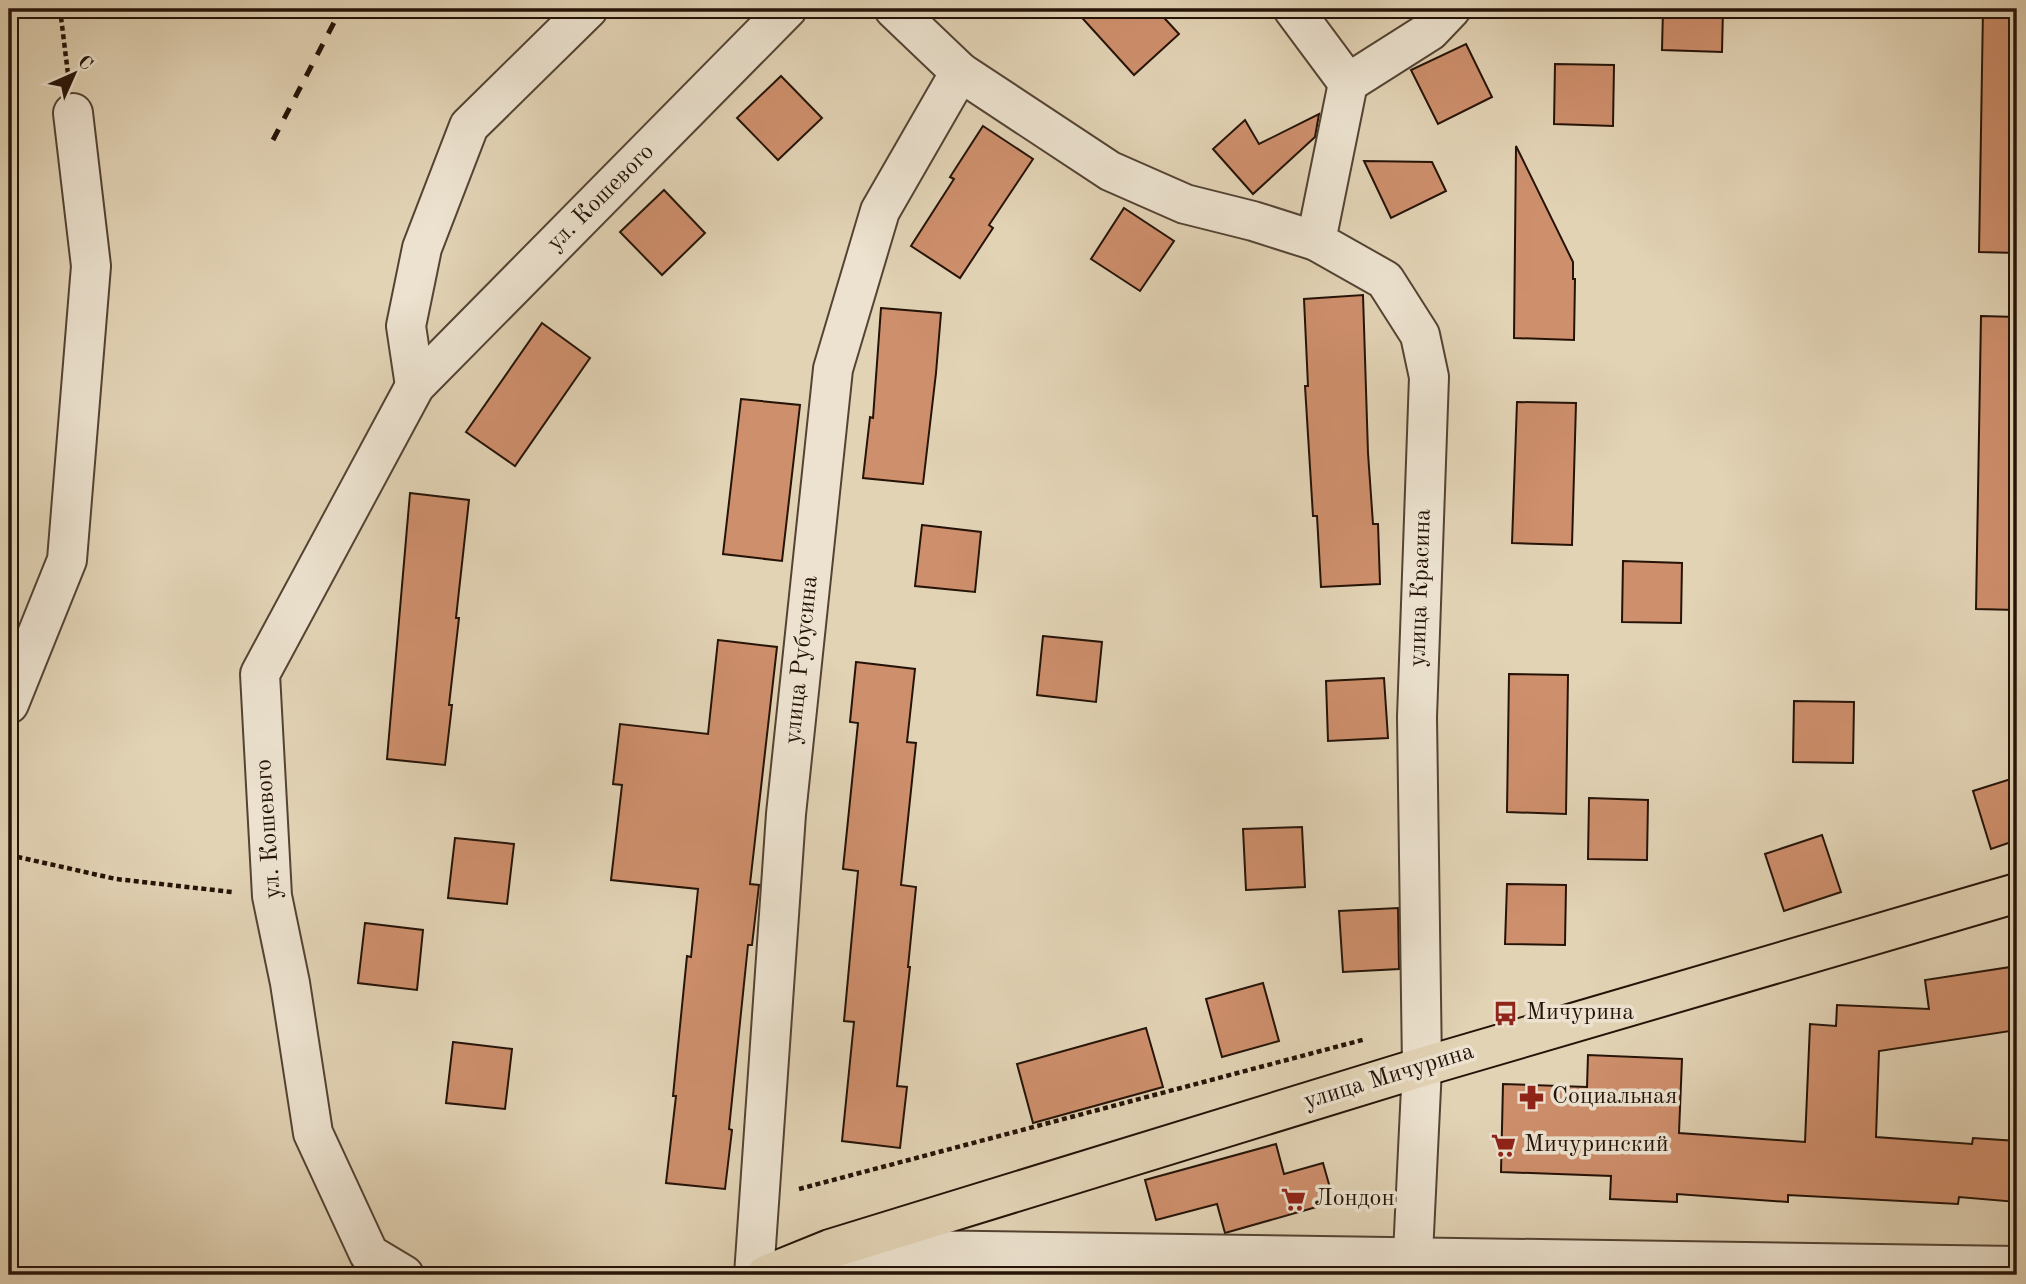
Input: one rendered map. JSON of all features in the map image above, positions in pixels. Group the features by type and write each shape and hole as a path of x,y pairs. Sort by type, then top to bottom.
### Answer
{"main road":[{"name":"улица Мичурина","path":"766,1275 830,1249 1422,1067 2017,893"}],"street":[{"path":"415,386 406,326 422,248 469,126 588,9"},
{"name":"ул. Кошевого","path":"404,1275 368,1264 313,1133 290,983 272,896 260,674 415,386 787,9"},
{"name":"улица Красина","path":"894,9 960,72 1110,172 1185,204 1254,220 1316,241 1385,281 1420,335 1429,377 1417,717 1422,1067 1412,1266"},
{"path":"1293,9 1348,83"},
{"path":"1316,241 1348,83 1430,31 1451,9"},
{"name":"улица Рубусина","path":"754,1275 786,814 833,369 880,211 960,72"},
{"path":"9,704 67,560 91,266 73,113"},
{"path":"830,1249 1412,1266 2017,1266"}],"path":[{"path":"60,9 73,113"},
{"path":"9,855 116,879 272,896"},
{"path":"759,1199 1421,1024"}],"building":[{"path":"1074,9 1156,9 1179,34 1134,75"},
{"path":"1663,9 1723,9 1722,52 1662,50"},
{"path":"1983,9 2017,9 2017,253 1979,252"},
{"path":"1466,44 1492,97 1438,124 1411,70"},
{"path":"1555,64 1614,65 1613,126 1554,124"},
{"path":"781,76 822,118 778,160 737,118"},
{"path":"1319,114 1315,137 1253,194 1213,149 1245,120 1259,144"},
{"path":"983,126 1033,159 989,225 993,228 960,278 911,246 954,179 950,177"},
{"path":"1516,146 1573,262 1574,340 1514,338"},
{"path":"1364,161 1432,162 1446,191 1391,218"},
{"path":"664,190 705,233 662,275 620,232"},
{"path":"1124,208 1174,241 1140,291 1091,259"},
{"path":"1363,295 1368,453 1373,524 1378,524 1380,584 1321,587 1317,516 1313,516 1305,386 1308,386 1304,299"},
{"path":"881,308 941,313 923,484 863,478 870,417 873,418"},
{"path":"1981,316 2017,317 2017,610 1976,609"},
{"path":"542,323 590,358 515,466 466,432"},
{"path":"741,399 800,405 782,561 723,554"},
{"path":"1517,402 1576,403 1572,545 1512,543"},
{"path":"410,493 469,500 456,618 459,618 445,765 387,759"},
{"path":"922,525 981,532 975,592 915,586"},
{"path":"1623,561 1682,563 1681,623 1622,622"},
{"path":"1043,636 1102,642 1096,702 1037,695"},
{"path":"718,640 777,647 750,884 759,885 752,945 748,945 725,1189 666,1183 687,956 691,957 698,889 611,880 622,785 613,784 620,724 708,734"},
{"path":"856,662 915,669 907,742 916,743 901,885 916,887 897,1086 907,1087 900,1148 842,1141 854,1022 844,1021 858,871 843,869 858,723 850,722"},
{"path":"1509,674 1568,675 1566,814 1507,812"},
{"path":"1384,678 1388,738 1328,741 1326,681"},
{"path":"1794,701 1854,702 1853,763 1793,762"},
{"path":"2017,777 2017,840 1991,849 1973,791"},
{"path":"1589,798 1648,800 1647,860 1588,859"},
{"path":"1302,827 1305,887 1246,890 1243,829"},
{"path":"1822,835 1841,892 1784,911 1765,854"},
{"path":"455,838 514,844 507,904 448,898"},
{"path":"1507,884 1566,885 1565,945 1505,944"},
{"path":"1398,908 1399,969 1343,972 1339,911"},
{"path":"365,923 423,930 417,990 358,983"},
{"path":"2017,966 2017,1030 1879,1051 1876,1137 1972,1144 1973,1138 2017,1141 2017,1202 1959,1197 1958,1204 1788,1195 1788,1202 1677,1194 1677,1202 1610,1199 1611,1176 1501,1172 1503,1084 1587,1087 1588,1055 1682,1059 1679,1133 1805,1142 1810,1024 1836,1026 1837,1005 1929,1009 1925,980"},
{"path":"1263,983 1279,1041 1222,1057 1206,999"},
{"path":"1146,1028 1163,1087 1033,1123 1017,1064"},
{"path":"453,1042 512,1049 505,1109 446,1103"},
{"path":"1276,1144 1284,1174 1323,1163 1334,1202 1225,1233 1217,1204 1156,1220 1145,1180"}],"railway":[{"path":"273,140 341,9"}],"place":[{"name":"Мичурина","path":"1506,1013"},
{"name":"Социальная","path":"1532,1097"},
{"name":"Мичуринский","path":"1504,1145"},
{"name":"Лондон","path":"1294,1199"}]}
